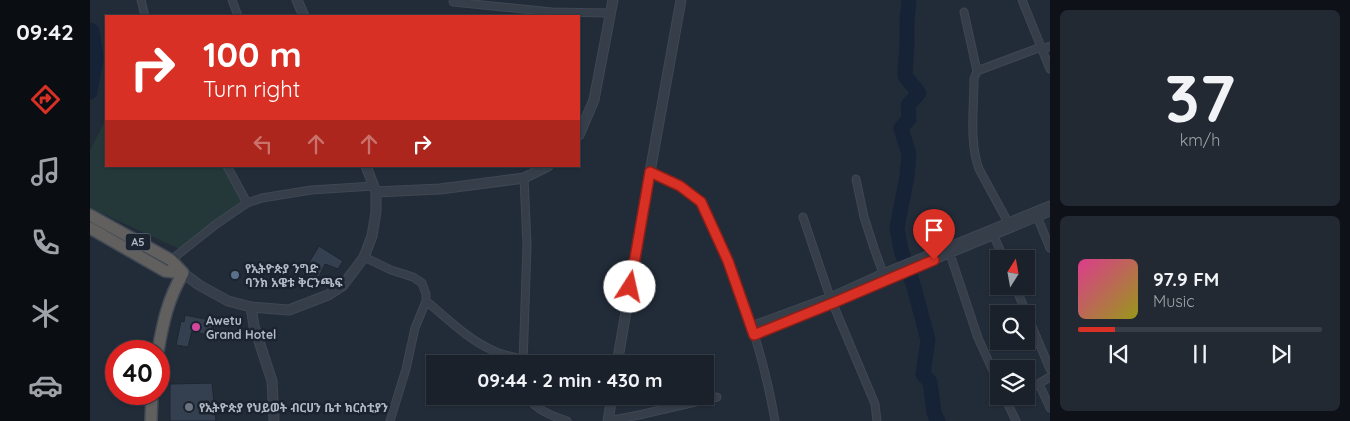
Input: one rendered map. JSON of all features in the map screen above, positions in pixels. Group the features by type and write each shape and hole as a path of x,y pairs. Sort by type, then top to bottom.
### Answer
{"highway":[{"name":"A5","path":"90,215 171,260 183,273"},
{"name":"A5","path":"90,228 165,271 183,273"},
{"path":"160,340 168,304 174,288 183,273"},
{"path":"151,421 152,405"}],"street":[{"path":"141,0 145,15"},
{"path":"232,0 238,15"},
{"path":"297,0 304,15"},
{"path":"580,133 594,100 613,0"},
{"path":"619,355 681,0"},
{"path":"1022,0 1050,69"},
{"path":"452,2 552,12 610,13"},
{"path":"964,12 977,71 974,79 976,162 1009,225"},
{"path":"977,71 1050,46"},
{"path":"228,167 248,203"},
{"path":"183,273 199,285 228,301 251,307 289,310 328,295 342,286 353,272 364,256 372,236 376,212 375,189 366,167"},
{"path":"171,260 215,225 248,203 262,198 311,190 440,189 524,178 546,167"},
{"path":"650,172 680,186 701,202 728,261 751,326 770,395 775,421"},
{"path":"523,355 527,245 524,178"},
{"path":"856,179 864,217 883,272"},
{"path":"754,335 949,249 1036,214 1050,204"},
{"path":"1036,214 1050,212"},
{"path":"1036,214 1050,248"},
{"path":"803,217 832,300 875,404 877,421"},
{"path":"992,231 1000,250"},
{"path":"751,326 832,300 883,272 949,249"},
{"path":"949,249 978,338 990,364"},
{"path":"364,256 391,270 413,277 422,283 426,294 426,301 415,328 406,369 390,421"},
{"path":"1019,295 1050,370"},
{"path":"426,301 477,342 505,355"},
{"path":"251,307 254,326 272,381 274,421"},
{"path":"1035,386 1050,377"},
{"path":"1039,384 1050,408"},
{"path":"611,405 608,421 717,397"},
{"path":"534,405 548,414 567,421"},
{"path":"1008,405 1016,421"}],"green space":[{"path":"105,121 105,167 231,167 254,204 182,250 90,208 90,151"}],"building":[{"path":"319,246 343,261 338,269 325,264 317,281 302,274"},
{"name":"Awetu Grand Hotel","path":"185,315 214,321 211,336 192,331 188,347 176,345 181,321 184,322"},
{"path":"212,383 216,421 170,421 170,384"}],"waterway":[{"path":"909,0 905,76 919,93 908,105 909,119 901,128 909,154 907,176 897,228 901,250 914,287 928,340 923,374 930,382 934,413 938,421"},
{"path":"90,30 92,31 96,58 90,92"}],"place":[{"name":"የኢትዮጵያ ንግድ ባንክ አዌቱ ቅርንጫፍ","path":"235,275"},
{"name":"Awetu Grand Hotel","path":"196,327"},
{"name":"የኢትዮጵያ የህይወት ብርሀን ቤተ ክርስቲያን","path":"189,407"}],"route":[{"path":"630,287 650,172 680,186 701,202 728,261 754,335 934,260"}]}
